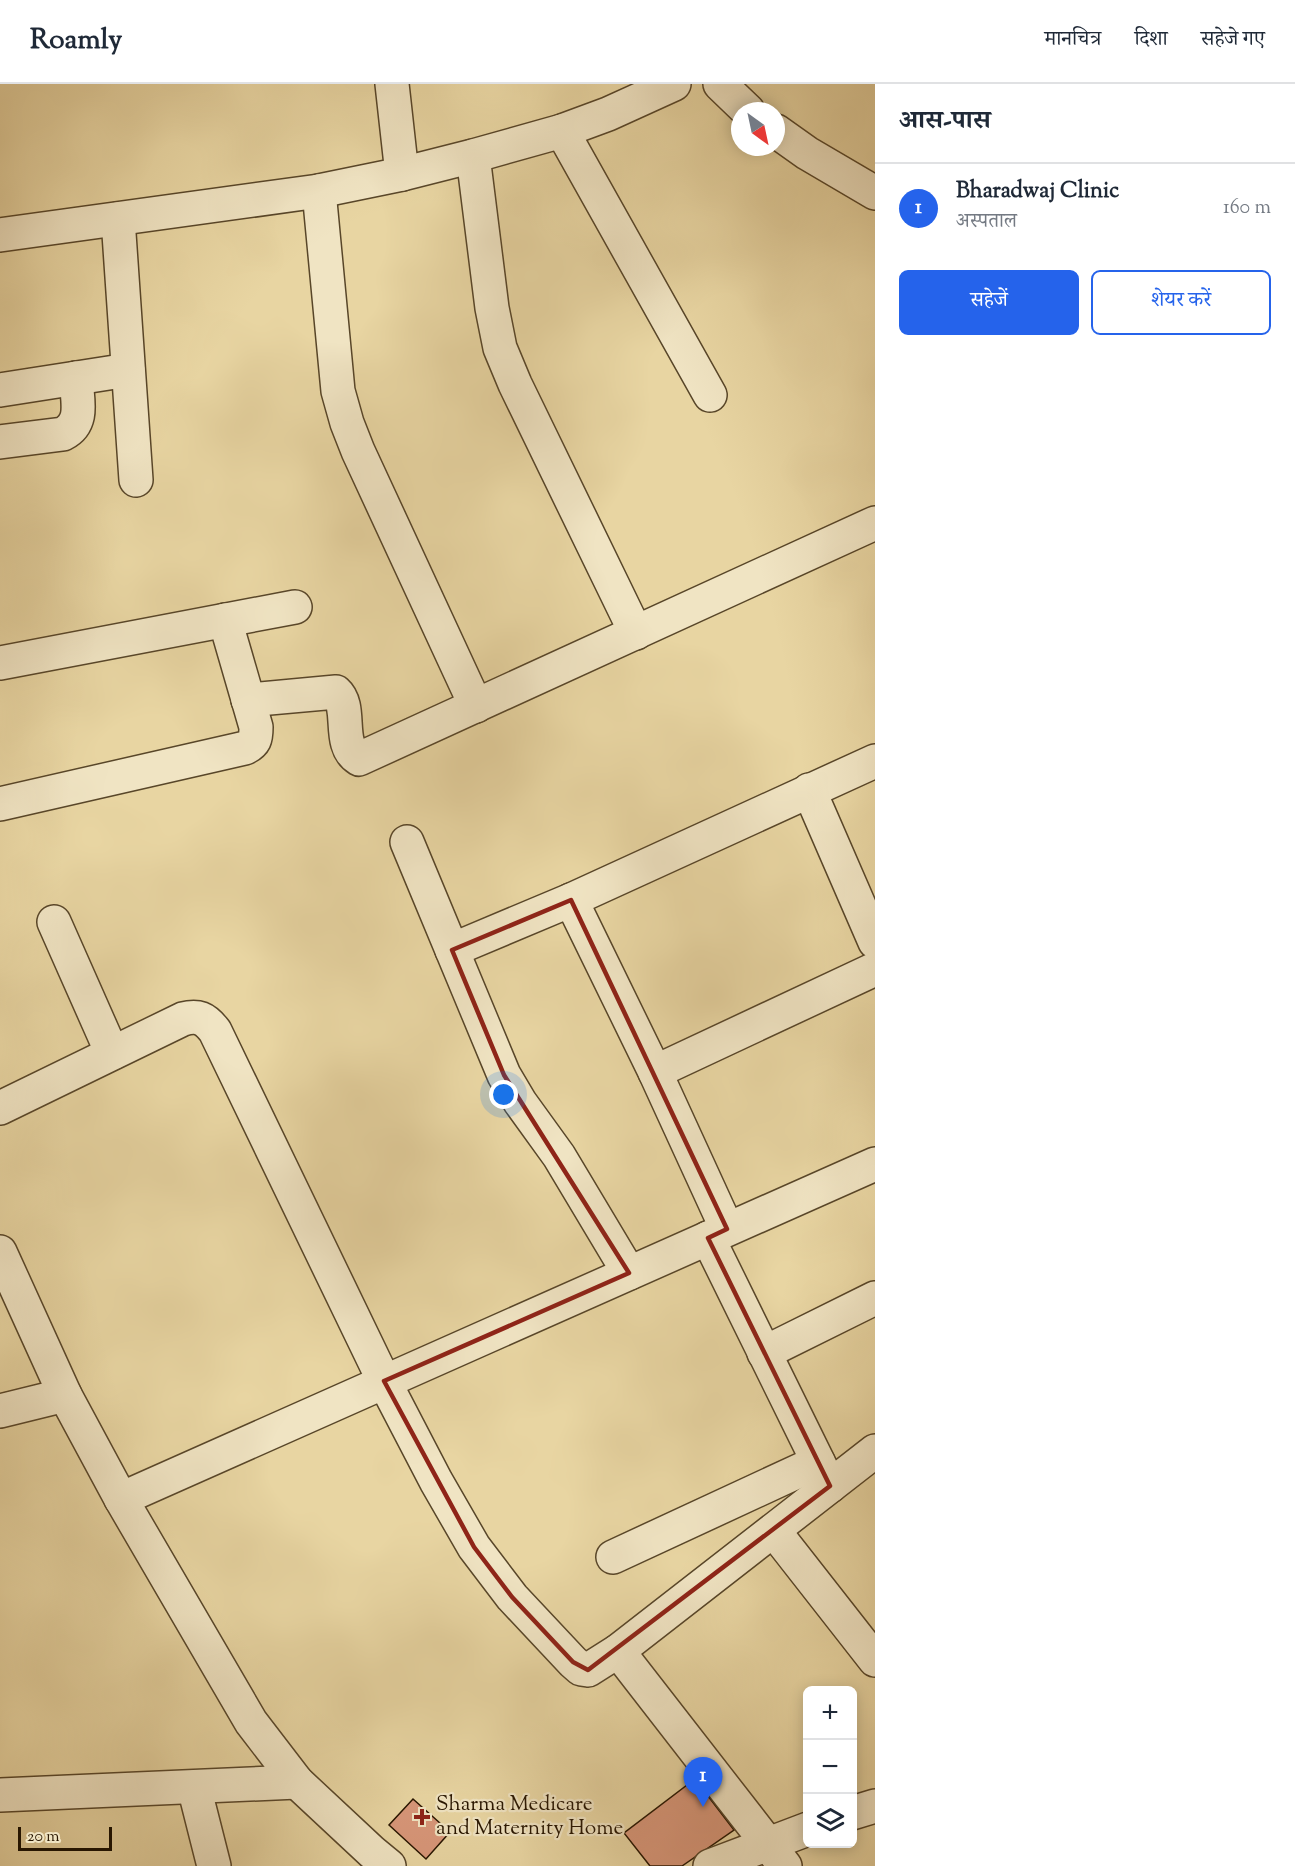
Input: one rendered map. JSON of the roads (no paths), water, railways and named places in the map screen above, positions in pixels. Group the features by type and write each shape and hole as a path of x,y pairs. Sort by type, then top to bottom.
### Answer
{"street":[{"path":"392,84 402,174"},
{"path":"0,235 319,192 402,174 562,130 608,114 674,84"},
{"path":"720,84 739,102"},
{"path":"562,130 710,395"},
{"path":"785,136 870,185 875,217"},
{"path":"473,156 492,308 500,348 515,384 636,633"},
{"path":"319,192 338,391 347,423 476,706"},
{"path":"118,219 136,480"},
{"path":"0,390 128,370"},
{"path":"0,442 63,434 75,426 78,419 76,378"},
{"path":"248,700 336,692 341,700 348,745 352,755 359,759 875,523"},
{"path":"0,663 295,607"},
{"path":"0,804 245,748 253,744 256,738 256,727 225,620"},
{"path":"452,950 571,900 875,761"},
{"path":"809,790 875,942"},
{"path":"407,842 504,1075 574,1180 628,1273"},
{"path":"571,900 655,1072 764,1353 824,1474"},
{"path":"54,921 112,1053"},
{"path":"655,1072 875,969"},
{"path":"0,1108 183,1019 196,1016 207,1021 215,1031 384,1381 436,1482 474,1547 512,1598 581,1669 588,1670 618,1651 774,1531 824,1474"},
{"path":"121,1499 875,1164"},
{"path":"0,1252 65,1395 121,1499 251,1722 297,1782 389,1866"},
{"path":"764,1353 875,1298"},
{"path":"0,1411 65,1395"},
{"path":"613,1557 824,1474 875,1451"},
{"path":"774,1531 875,1660"},
{"path":"618,1651 776,1855"},
{"path":"0,1795 297,1782"},
{"path":"194,1787 214,1866"},
{"path":"857,1811 875,1806"},
{"path":"710,1866 776,1855 803,1832"}],"place":[{"name":"Bharadwaj Clinic","path":"703,1807"},
{"name":"Sharma Medicare and Maternity Home","path":"422,1817"}]}
